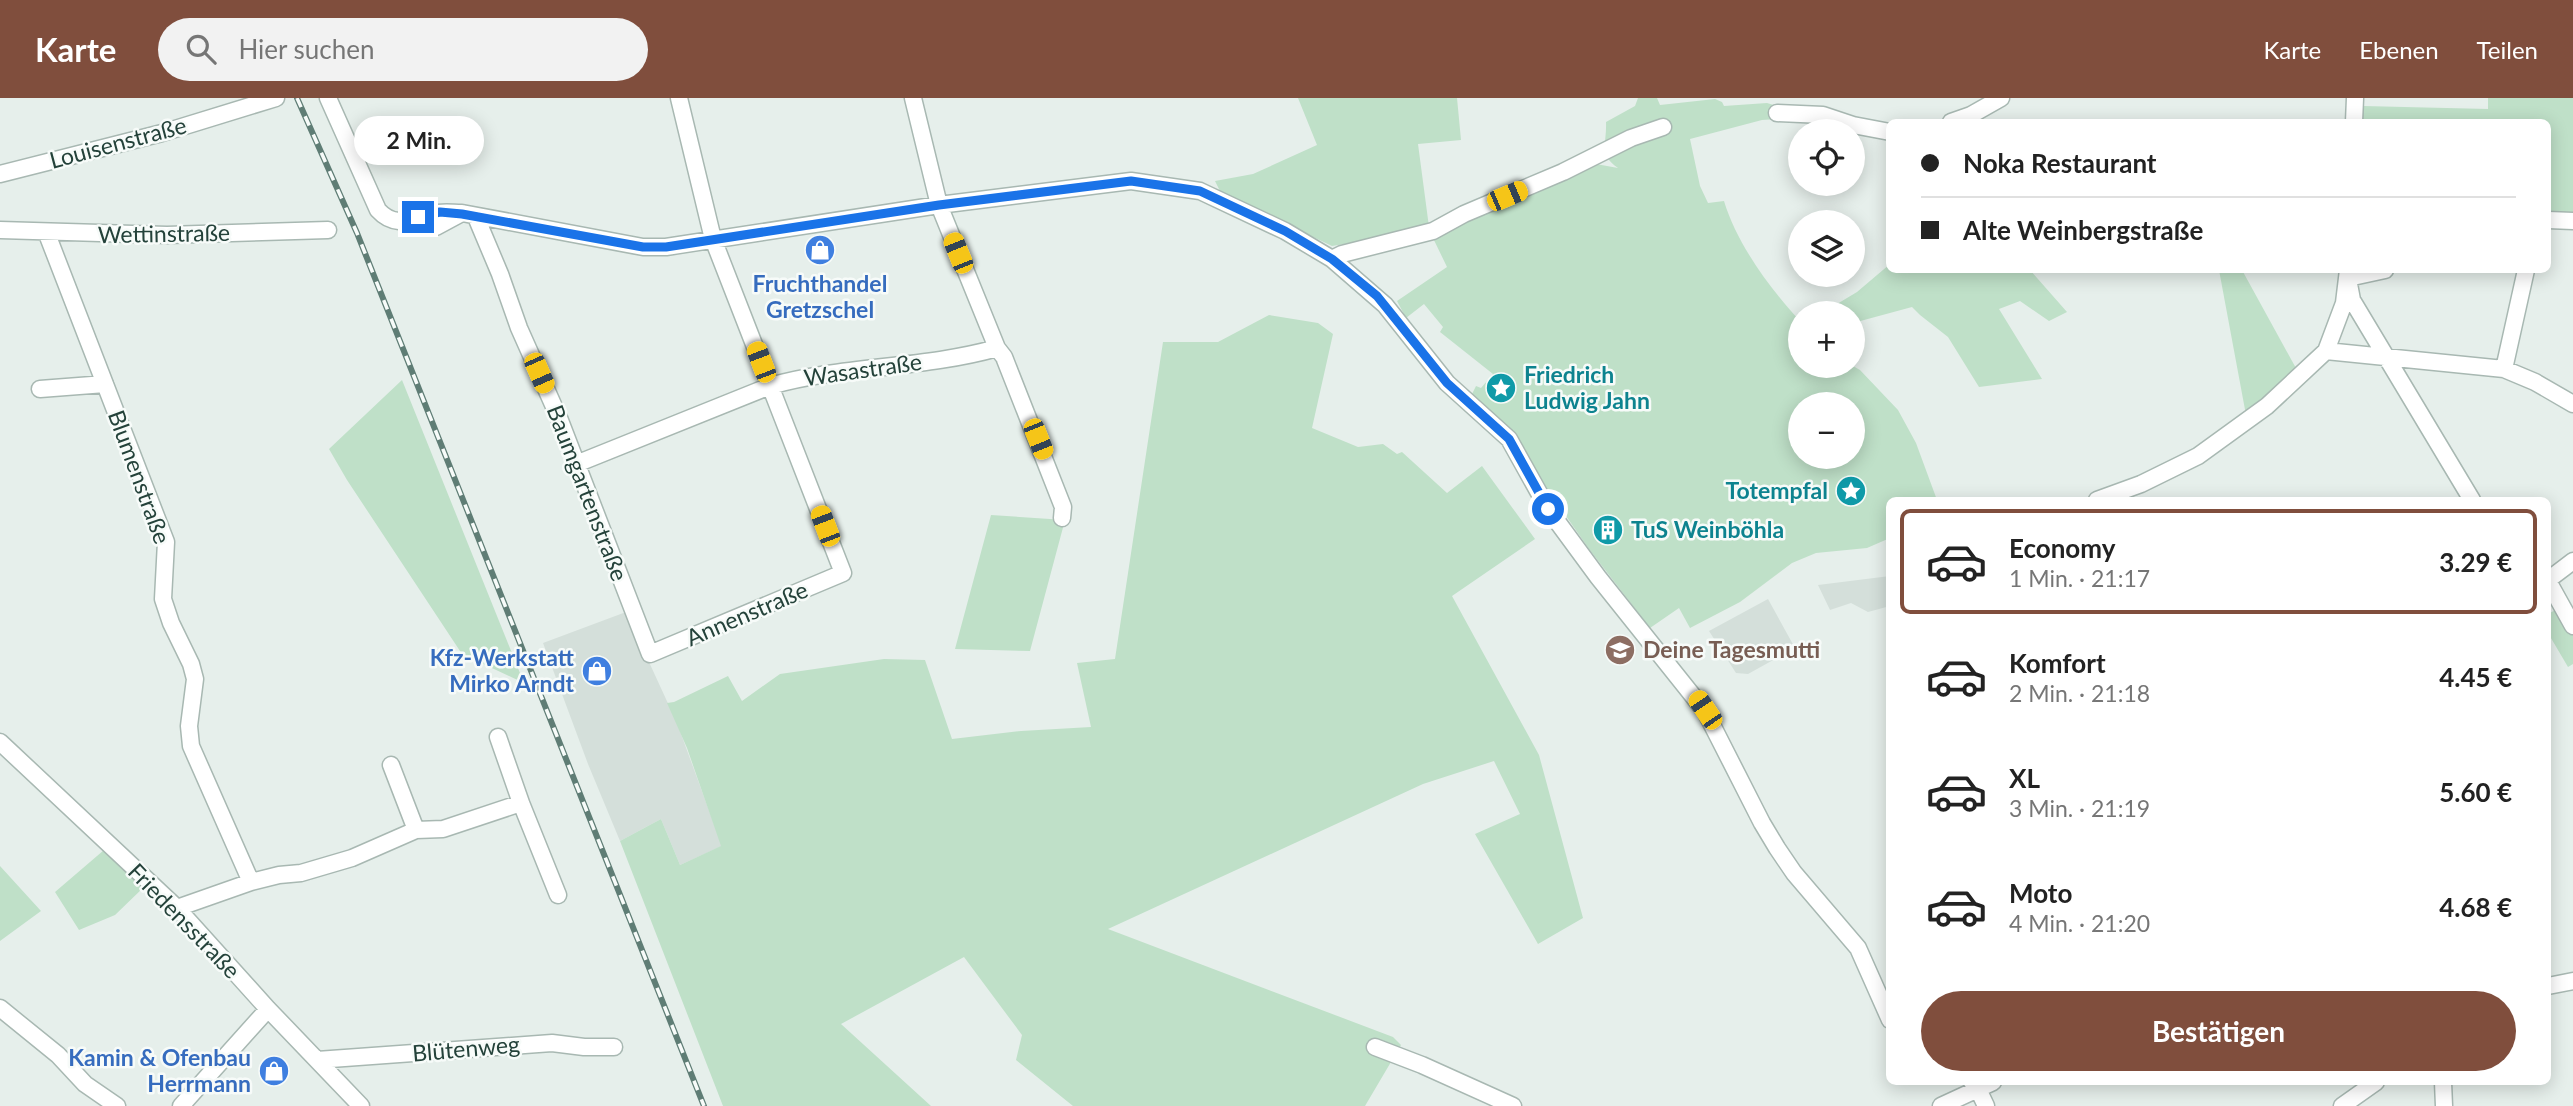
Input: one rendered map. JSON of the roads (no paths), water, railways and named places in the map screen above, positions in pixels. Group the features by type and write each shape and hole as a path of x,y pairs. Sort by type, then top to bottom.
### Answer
{"street":[{"name":"Louisenstraße","path":"0,174 150,136 276,98"},
{"path":"328,98 378,210 386,219 396,222 440,212 643,247 686,246 713,239 939,205 1131,181 1200,191 1285,231 1332,259 1385,305 1447,383 1509,439 1548,509 1598,577 1705,710 1777,848 1794,873 1858,948 1886,1011"},
{"path":"679,98 713,239 770,386"},
{"path":"913,98 939,205 1058,492 1063,508 1062,518"},
{"path":"2354,119 2356,98"},
{"path":"1960,119 1998,99"},
{"path":"1777,113 1822,115 1886,131"},
{"path":"1332,259 1342,254 1433,231 1464,214 1573,168 1631,138 1664,127"},
{"path":"436,227 469,215"},
{"name":"Baumgartenstraße","path":"469,215 500,274 519,328 559,418 650,654"},
{"path":"2551,220 2573,221"},
{"name":"Wettinstraße","path":"0,230 47,234 167,235 328,230"},
{"name":"Blumenstraße","path":"47,234 166,542 163,599 171,623 191,664 194,679 189,726 191,746 251,881"},
{"path":"2504,369 2525,273"},
{"path":"2104,497 2141,484 2198,456 2267,406 2326,351 2344,303 2348,274"},
{"path":"2348,274 2352,300 2470,497"},
{"name":"Wasastraße","path":"576,464 770,386 802,377 884,368 997,348"},
{"path":"2326,351 2504,369 2535,382 2573,404"},
{"path":"40,389 105,384"},
{"name":"Annenstraße","path":"650,654 843,573 770,386"},
{"path":"2551,578 2573,561"},
{"path":"2551,586 2573,626"},
{"path":"498,737 558,895"},
{"name":"Friedensstraße","path":"0,742 177,908 361,1106"},
{"path":"391,765 416,830"},
{"path":"177,908 251,881 279,874 301,873 352,858 416,830 443,829 521,803"},
{"path":"2551,985 2573,981"},
{"path":"0,1008 58,1055 85,1084 117,1106"},
{"path":"181,1106 268,1009"},
{"name":"Blütenweg","path":"317,1060 552,1043 614,1047"},
{"path":"1375,1047 1513,1106"},
{"path":"1941,1106 1979,1085"},
{"path":"1981,1085 1986,1106"},
{"path":"2342,1106 2372,1085"},
{"path":"2443,1085 2444,1106"}],"railway":[{"path":"297,98 357,233 704,1106"}],"place":[{"name":"Fruchthandel Gretzschel","path":"820,250"},
{"name":"Friedrich Ludwig Jahn","path":"1501,388"},
{"name":"Totempfal","path":"1851,491"},
{"name":"TuS Weinböhla","path":"1608,530"},
{"name":"Deine Tagesmutti","path":"1620,650"},
{"name":"Kfz-Werkstatt Mirko Arndt","path":"597,671"},
{"name":"Kamin & Ofenbau Herrmann","path":"274,1071"}]}
